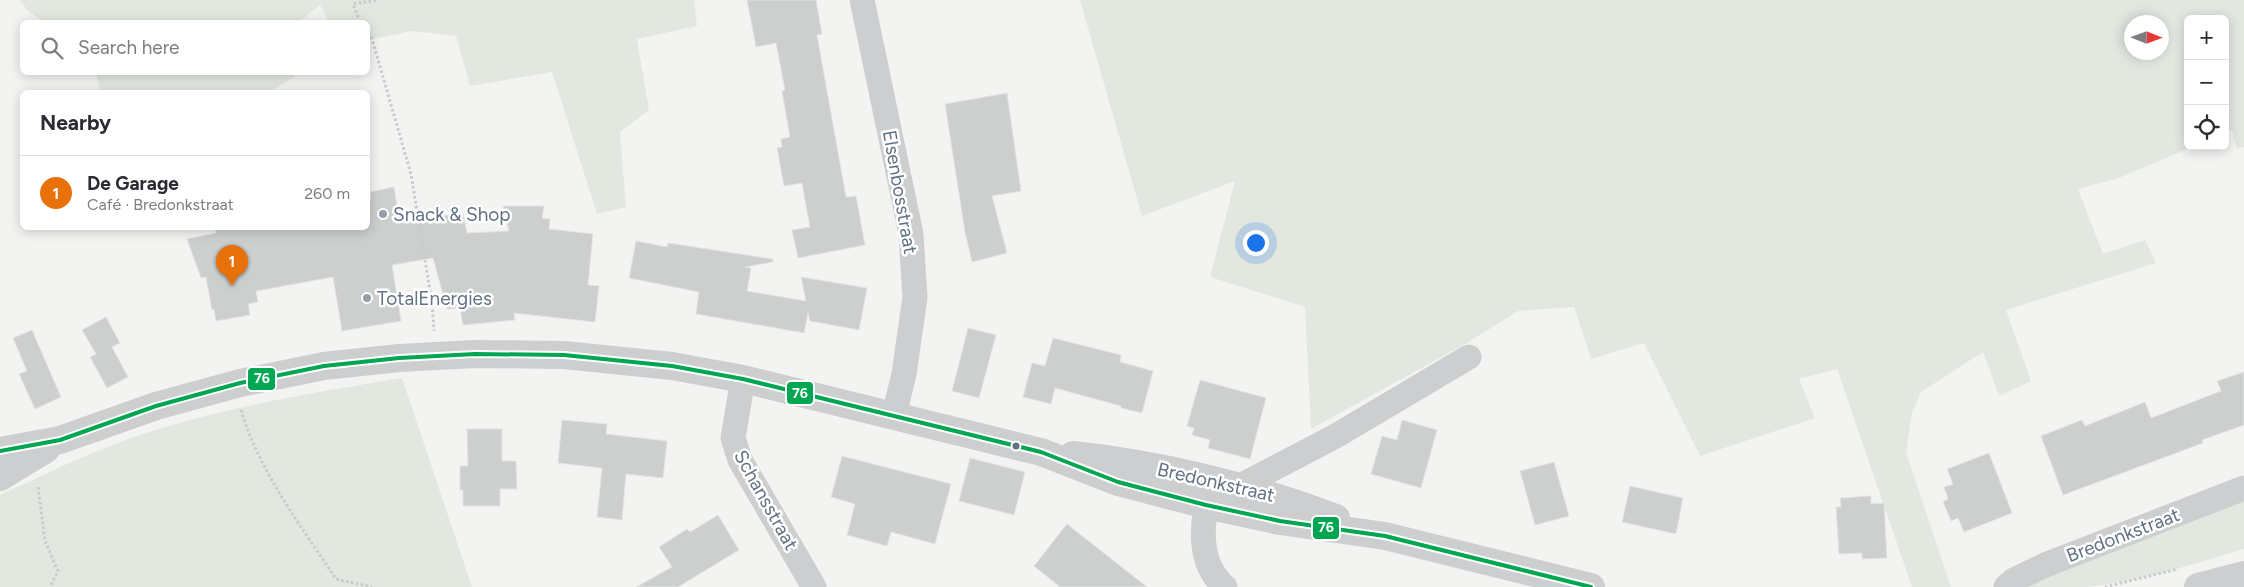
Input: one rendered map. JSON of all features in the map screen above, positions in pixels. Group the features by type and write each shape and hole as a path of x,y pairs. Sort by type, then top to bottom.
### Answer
{"street":[{"name":"Elsenbosstraat","path":"862,0 911,234 915,297 904,374 894,415"},
{"name":"Bredonkstraat","path":"0,451 60,440 156,406 234,385 324,366 399,358 475,354 564,355 672,366 743,379 1041,452 1121,460 1219,491 1280,521 1385,536 1591,587"},
{"path":"1225,587 1214,577 1203,547 1219,491 1342,433 1469,357"},
{"name":"Schansstraat","path":"743,379 733,438 740,460 814,587"},
{"name":"Bredonkstraat","path":"0,477 60,440"},
{"name":"Bredonkstraat","path":"2006,587 2014,580 2045,565 2244,488"},
{"name":"Bredonkstraat","path":"1219,491 1285,499 1385,536"},
{"path":"2198,587 2244,575"}],"path":[{"path":"359,20 353,4 378,0"},
{"path":"370,36 411,174 432,303 436,356"},
{"path":"234,385 246,427 272,480 336,579 372,587"},
{"path":"33,456 45,541 58,571 50,587"}],"shaded area":[{"path":"20,0 694,0 697,26 637,39 649,110 620,132 626,207 597,214 552,72 470,86 456,36 413,31 370,40 370,20 328,20 320,5 301,20 41,20 27,10"},
{"path":"1080,0 2244,0 2244,147 2237,149 2232,130 2229,131 2229,15 2184,15 2185,150 2119,178 2078,189 2103,254 2145,240 2156,263 2006,310 2031,381 1999,396 1983,352 1921,392 1912,413 1906,452 1951,587 1912,587 1837,369 1799,379 1815,418 1700,456 1644,343 1591,359 1574,307 1518,311 1467,343 1311,429 1305,307 1210,277 1235,181 1142,216"},
{"path":"97,76 295,76 273,90 100,90"},
{"path":"402,378 472,587 0,587 0,495 107,447 178,423 290,397"},
{"path":"2244,497 2244,549 2166,572 2106,585 2086,587 2021,587"}],"building":[{"path":"747,0 816,0 822,34 817,35 846,197 856,196 865,245 798,258 792,230 810,227 802,183 784,186 777,148 782,147 781,139 790,137 782,91 785,90 776,43 756,47"},
{"path":"1007,93 1021,191 992,196 1007,253 972,262 965,232 945,104"},
{"path":"394,187 399,219 463,214 467,233 509,231 503,206 544,206 542,218 550,219 549,229 593,234 588,285 599,286 595,322 514,313 515,320 463,325 460,308 447,309 433,258 392,265 401,321 342,331 333,277 256,291 258,302 248,304 250,315 216,321 206,277 201,278 187,239 216,233 215,230 370,230 370,192"},
{"path":"636,241 667,247 668,243 773,259 773,262 745,267 751,268 747,291 806,301 801,277 867,288 859,330 810,321 808,313 804,333 696,314 699,292 629,278"},
{"path":"106,317 120,343 112,347 128,377 107,388 90,357 96,354 82,330"},
{"path":"968,328 996,335 979,398 952,391"},
{"path":"32,330 61,397 35,409 19,374 27,371 13,338"},
{"path":"1053,338 1121,355 1120,362 1153,371 1142,413 1055,388 1051,404 1023,397 1032,363 1045,366"},
{"path":"2244,372 2244,425 2202,440 2203,443 2063,495 2041,436 2082,420 2085,426 2145,402 2151,418 2221,391 2217,381"},
{"path":"1200,380 1266,398 1250,459 1208,448 1210,440 1192,435 1194,428 1187,426"},
{"path":"562,420 607,424 606,434 667,441 663,478 626,474 622,520 597,517 602,468 558,463"},
{"path":"1402,420 1437,430 1421,488 1371,474 1382,436 1397,440"},
{"path":"467,429 502,429 502,461 516,461 517,489 500,489 500,506 463,506 463,490 460,490 460,466 468,466"},
{"path":"1989,453 2012,513 1964,532 1958,518 1951,521 1943,502 1948,499 1944,487 1953,484 1947,469"},
{"path":"842,456 951,484 935,544 891,532 887,546 847,535 855,504 831,497"},
{"path":"970,458 1025,472 1014,515 959,501"},
{"path":"1554,462 1569,516 1535,525 1520,471"},
{"path":"1630,486 1683,498 1676,534 1622,522"},
{"path":"1871,496 1871,504 1884,503 1887,558 1862,559 1862,553 1839,554 1836,507 1841,507 1840,498"},
{"path":"718,515 739,550 678,587 636,587 672,567 659,547 687,529 690,532"},
{"path":"1067,524 1147,587 1060,587 1034,566"}],"transit line":[{"name":"76","path":"0,451 60,440 156,406 240,383 324,366 399,358 475,354 564,355 672,366 743,379 1041,452 1118,482 1206,505 1280,521 1385,536 1591,587"}],"place":[{"name":"Snack & Shop","path":"383,214"},
{"name":"De Garage","path":"232,286"},
{"name":"TotalEnergies","path":"367,298"}]}
